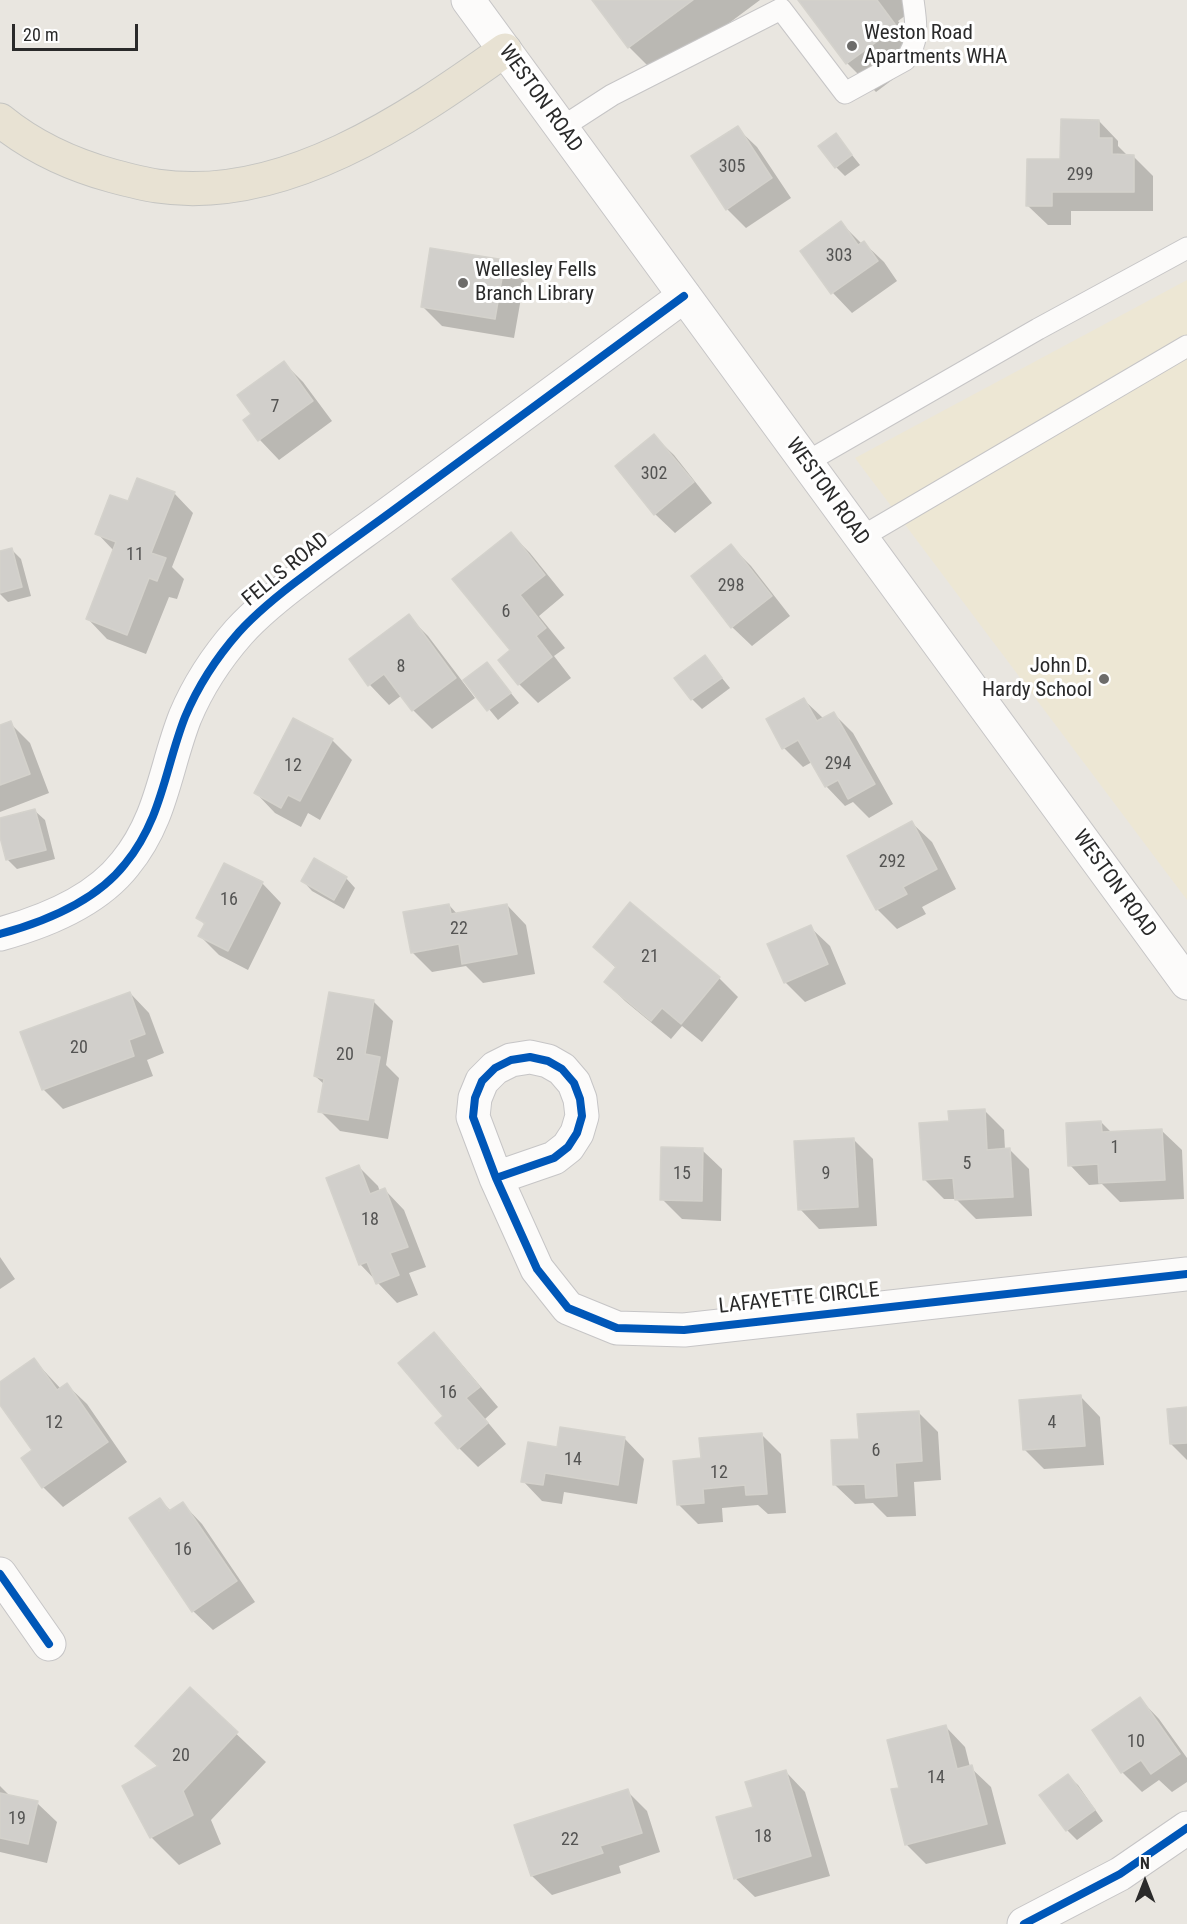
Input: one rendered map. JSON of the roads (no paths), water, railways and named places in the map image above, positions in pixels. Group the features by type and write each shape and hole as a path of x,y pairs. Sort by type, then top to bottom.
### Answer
{"highway":[{"path":"0,120 51,153 104,173 158,186 194,187 232,184 289,171 355,145 435,99 505,50"}],"street":[{"name":"WESTON ROAD","path":"468,0 1187,983"},
{"name":"FELLS ROAD","path":"0,934 33,923 75,904 110,880 125,865 146,831 160,800 192,703 225,649 255,615 315,568 684,296"},
{"name":"LAFAYETTE CIRCLE","path":"496,1178 537,1269 568,1308 617,1328 684,1330 1187,1274"},
{"path":"0,1574 49,1644"},
{"path":"1024,1924 1120,1874 1187,1828"}],"lane":[{"path":"561,128 612,95 781,9 845,93 905,60 911,53 916,35 913,0"},
{"path":"805,463 1038,329 1187,248"},
{"path":"860,538 1187,346"}],"place":[{"name":"Weston Road Apartments WHA","path":"852,46"},
{"name":"Wellesley Fells Branch Library","path":"463,283"},
{"name":"John D. Hardy School","path":"1104,679"}]}
